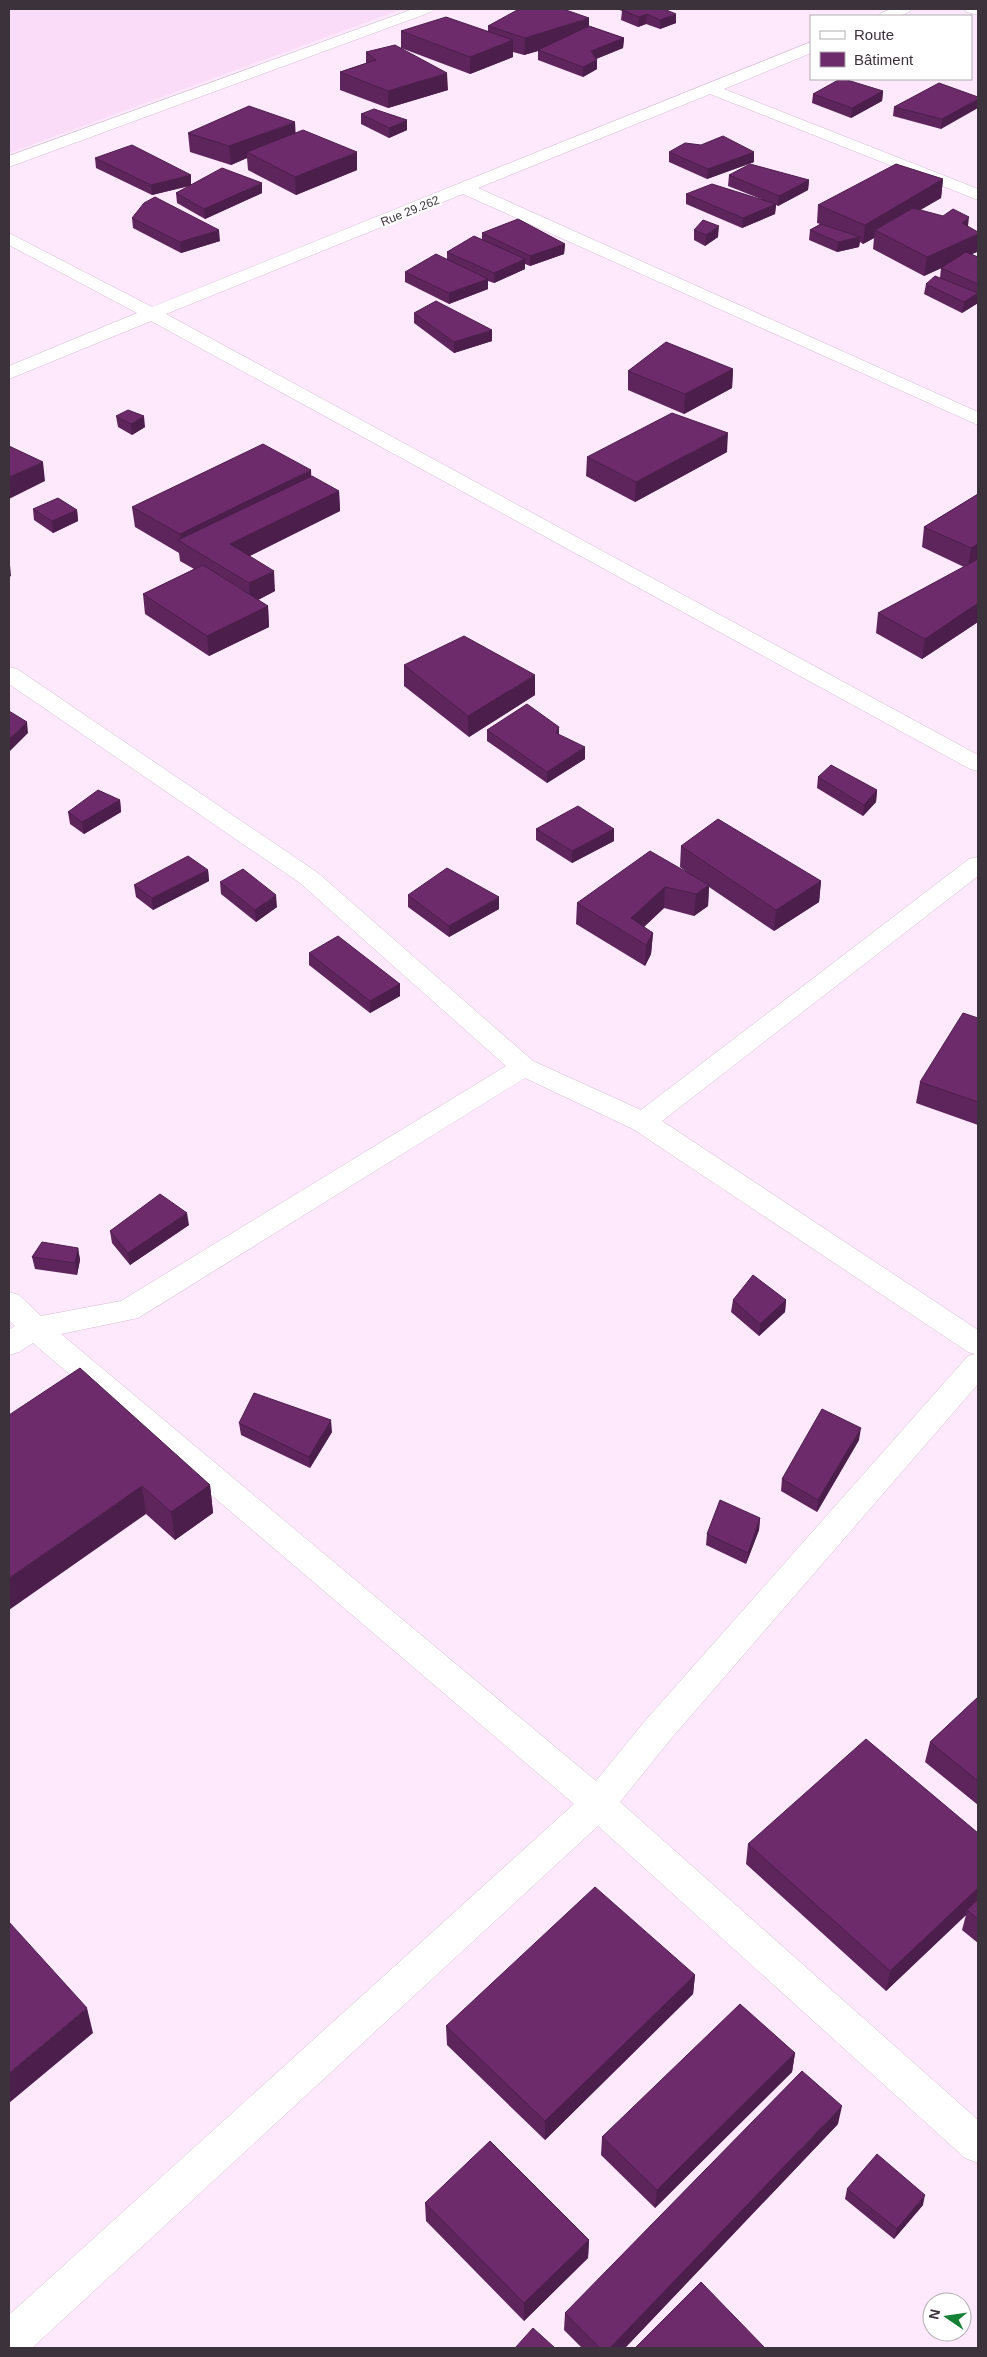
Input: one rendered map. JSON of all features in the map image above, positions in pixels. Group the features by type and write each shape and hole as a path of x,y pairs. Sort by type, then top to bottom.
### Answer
{"street":[{"path":"9,162 426,9"},
{"path":"889,15 904,9"},
{"path":"972,9 978,11"},
{"name":"Rue 29.262","path":"9,373 150,313 466,188 810,48"},
{"path":"710,89 978,195"},
{"path":"466,188 978,419"},
{"path":"9,238 978,764"},
{"path":"9,674 309,878 524,1066 643,1122 978,1344"},
{"path":"643,1122 978,864"},
{"path":"22,1336 128,1310 524,1066"},
{"path":"9,1303 22,1336 598,1804 978,2145"},
{"path":"9,2342 598,1804 658,1731 978,1364"}],"shaded area":[{"path":"9,9 403,9 9,153"}],"building":[{"path":"519,9 563,9 589,18 525,38 488,26"},
{"path":"664,9 676,14 660,20 647,14 639,17 622,10"},
{"path":"446,17 513,40 470,57 401,31"},
{"path":"589,26 624,38 591,51 597,60 583,67 538,50"},
{"path":"395,45 447,73 388,91 340,72 376,60 366,52"},
{"path":"838,80 847,80 883,91 852,108 813,94"},
{"path":"939,83 978,97 978,99 942,119 894,107"},
{"path":"249,106 295,122 229,146 188,133"},
{"path":"374,109 407,120 389,128 361,114"},
{"path":"303,130 357,152 295,177 247,152"},
{"path":"723,136 754,152 708,169 669,152 685,143 701,145"},
{"path":"132,145 191,175 151,185 95,158"},
{"path":"750,164 809,180 779,196 729,175"},
{"path":"896,164 943,179 865,225 818,205"},
{"path":"222,168 262,183 204,209 176,193"},
{"path":"712,184 776,204 743,218 686,194"},
{"path":"155,197 219,230 180,242 132,218 144,203"},
{"path":"913,208 943,216 953,209 969,217 962,223 978,232 978,234 927,257 875,230"},
{"path":"518,219 565,244 530,256 482,233"},
{"path":"703,220 719,226 706,235 694,230"},
{"path":"821,224 860,237 838,242 810,230"},
{"path":"474,236 525,259 494,273 447,252"},
{"path":"966,252 978,257 978,284 941,268"},
{"path":"436,254 488,279 449,293 405,272"},
{"path":"935,276 978,293 964,302 926,284"},
{"path":"436,301 492,330 454,342 414,313"},
{"path":"666,342 733,369 685,394 628,371"},
{"path":"128,410 144,416 131,424 116,416"},
{"path":"672,413 728,433 636,482 587,457"},
{"path":"263,444 311,470 180,534 132,507"},
{"path":"9,446 43,462 9,477"},
{"path":"312,476 339,491 230,544 274,571 249,583 178,540"},
{"path":"978,494 978,544 971,548 924,527"},
{"path":"58,498 77,510 52,521 33,509"},
{"path":"978,559 978,603 925,639 878,613"},
{"path":"203,565 268,606 207,636 143,594"},
{"path":"464,636 535,675 468,716 404,665"},
{"path":"527,704 559,727 556,733 585,747 547,772 487,730"},
{"path":"9,711 27,722 9,739"},
{"path":"831,765 877,790 864,805 818,777"},
{"path":"98,790 120,800 82,822 68,812"},
{"path":"578,806 614,829 572,851 536,829"},
{"path":"718,819 821,881 776,910 681,846"},
{"path":"650,851 709,885 696,894 665,887 631,918 653,933 646,945 577,903"},
{"path":"188,856 208,870 152,898 134,885"},
{"path":"447,868 499,897 449,926 408,895"},
{"path":"243,869 276,895 255,910 220,882"},
{"path":"338,936 400,984 370,1001 309,953"},
{"path":"963,1013 978,1018 978,1102 920,1082"},
{"path":"160,1194 187,1213 128,1253 110,1231"},
{"path":"42,1242 78,1248 75,1263 32,1257"},
{"path":"753,1275 786,1300 760,1324 733,1300"},
{"path":"80,1368 210,1485 171,1512 142,1486 9,1578 9,1415"},
{"path":"254,1393 331,1420 309,1457 239,1423"},
{"path":"822,1409 861,1428 818,1500 782,1479"},
{"path":"720,1500 760,1518 748,1553 707,1534"},
{"path":"978,1697 978,1781 930,1742"},
{"path":"866,1739 978,1833 978,1888 890,1971 748,1844"},
{"path":"595,1887 695,1975 545,2121 446,2026"},
{"path":"978,1899 978,1919 967,1910"},
{"path":"9,1922 87,2008 9,2073"},
{"path":"740,2004 795,2053 657,2190 602,2137"},
{"path":"802,2071 842,2106 610,2348 600,2348 565,2313"},
{"path":"490,2141 589,2240 524,2303 425,2203"},
{"path":"877,2154 925,2195 897,2229 847,2189"},
{"path":"701,2282 765,2348 635,2348"},
{"path":"533,2328 555,2348 515,2348"}]}
